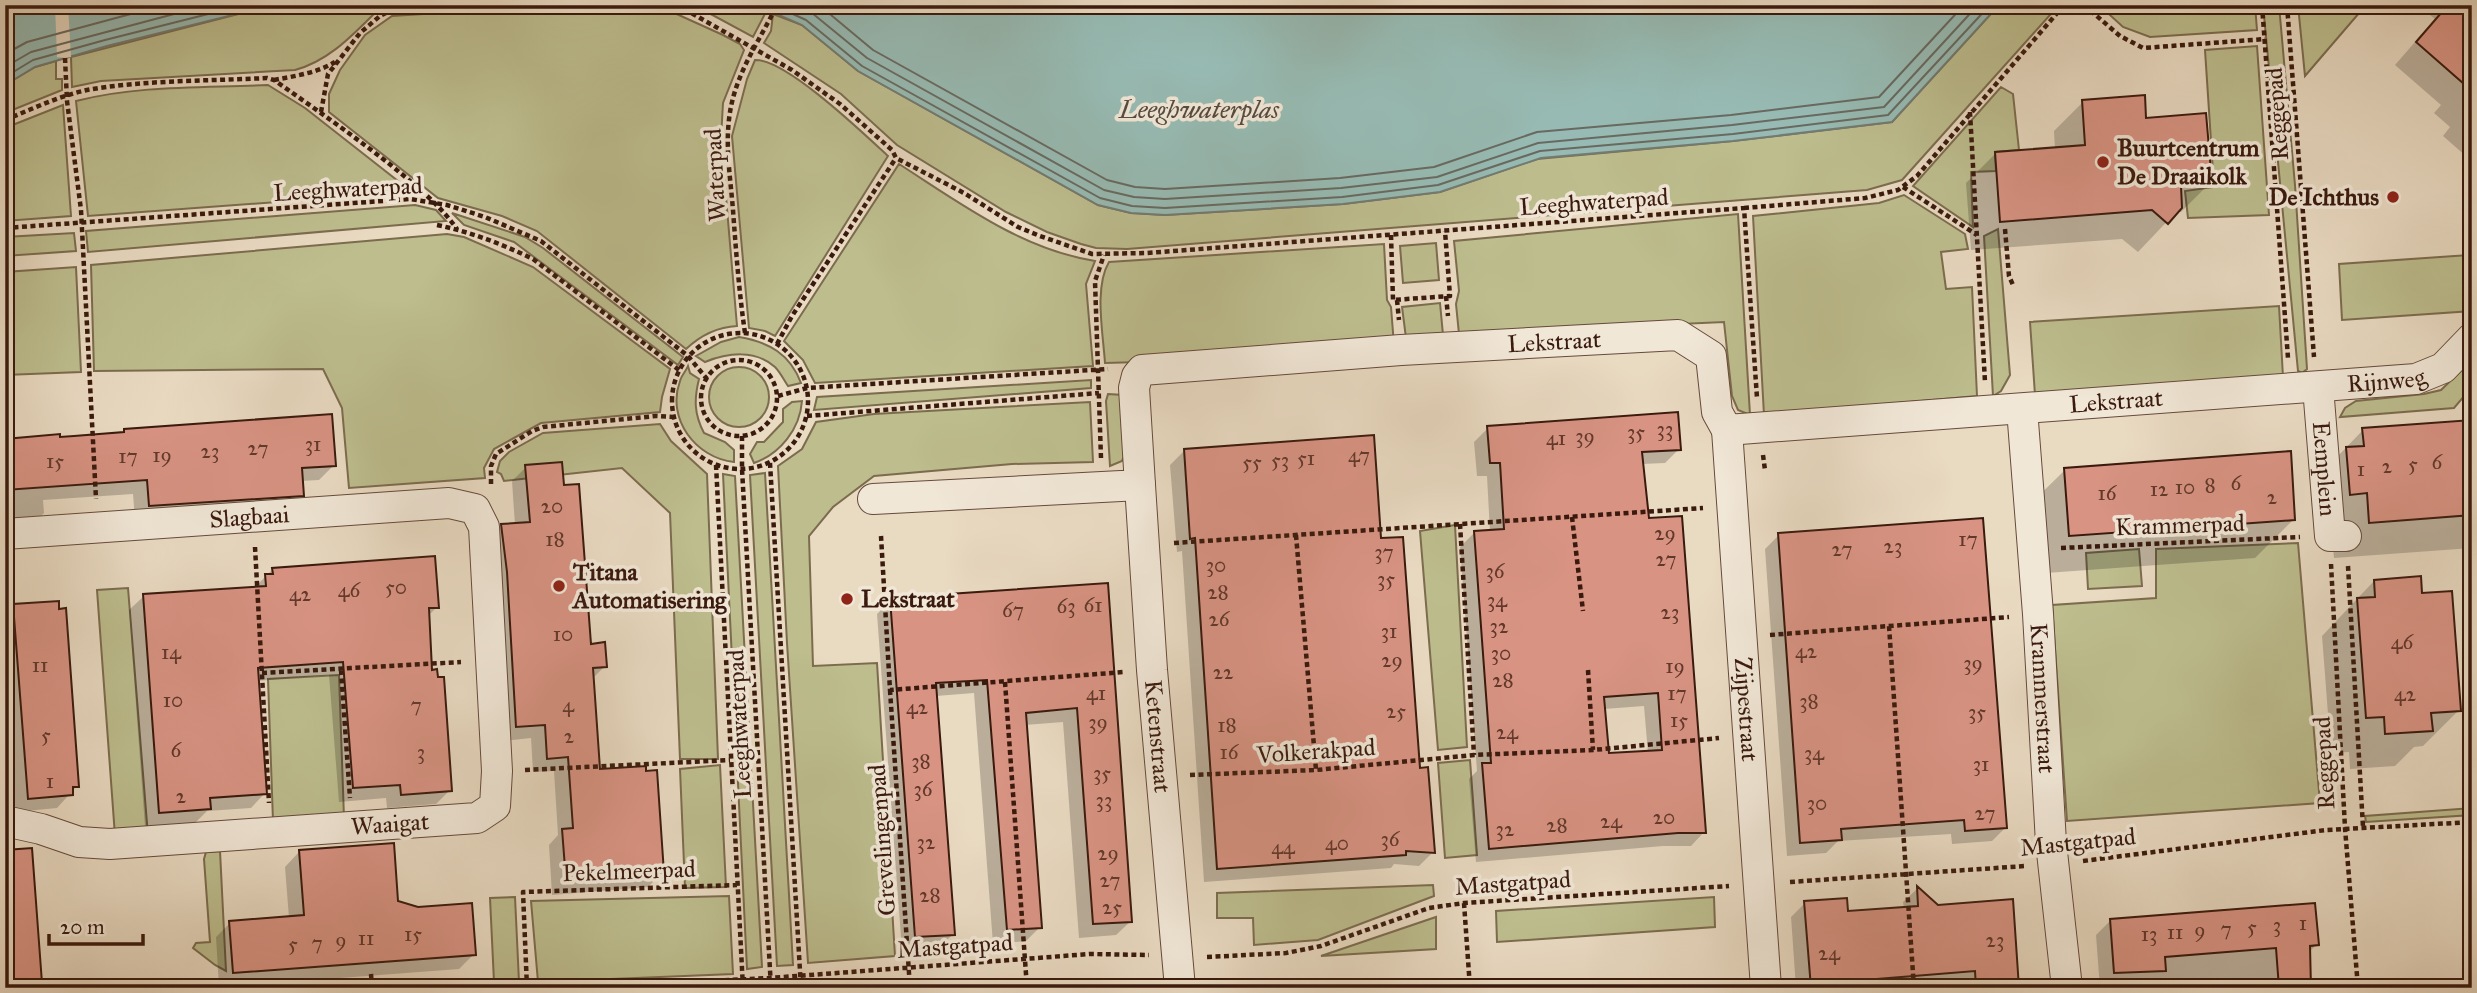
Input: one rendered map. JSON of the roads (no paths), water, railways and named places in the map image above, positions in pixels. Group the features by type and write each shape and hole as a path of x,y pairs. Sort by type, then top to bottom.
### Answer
{"street":[{"name":"Lekstraat","path":"1140,485 1133,388 1142,370 1401,350 1678,335 1711,356 1717,412 1727,430 2286,389"},
{"name":"Rijnweg","path":"2286,389 2416,379 2443,368 2472,338"},
{"name":"Eemplein","path":"2318,387 2338,536"},
{"name":"Krammerstraat","path":"2022,409 2054,864 2067,988"},
{"name":"Zijpestraat","path":"1727,430 1766,988"},
{"path":"873,499 1140,485"},
{"name":"Ketenstraat","path":"1140,485 1152,670 1179,973"},
{"name":"Slagbaai","path":"5,534 449,503 480,518"},
{"name":"Waaigat","path":"5,821 41,829 79,842 110,844 477,818 495,806 497,771 480,518"}],"water":[{"path":"5,5 273,5 107,46 35,67 5,85"},
{"name":"Leeghwaterplas","path":"756,5 1999,5 1892,122 1733,141 1541,158 1440,192 1343,204 1165,215 1131,213 1098,205 858,71 802,25"}],"place":[{"name":"Buurtcentrum De Draaikolk","path":"2103,162"},
{"name":"De Ichthus","path":"2393,197"},
{"name":"Titana Automatisering","path":"559,586"},
{"name":"Lekstraat","path":"847,599"}]}
